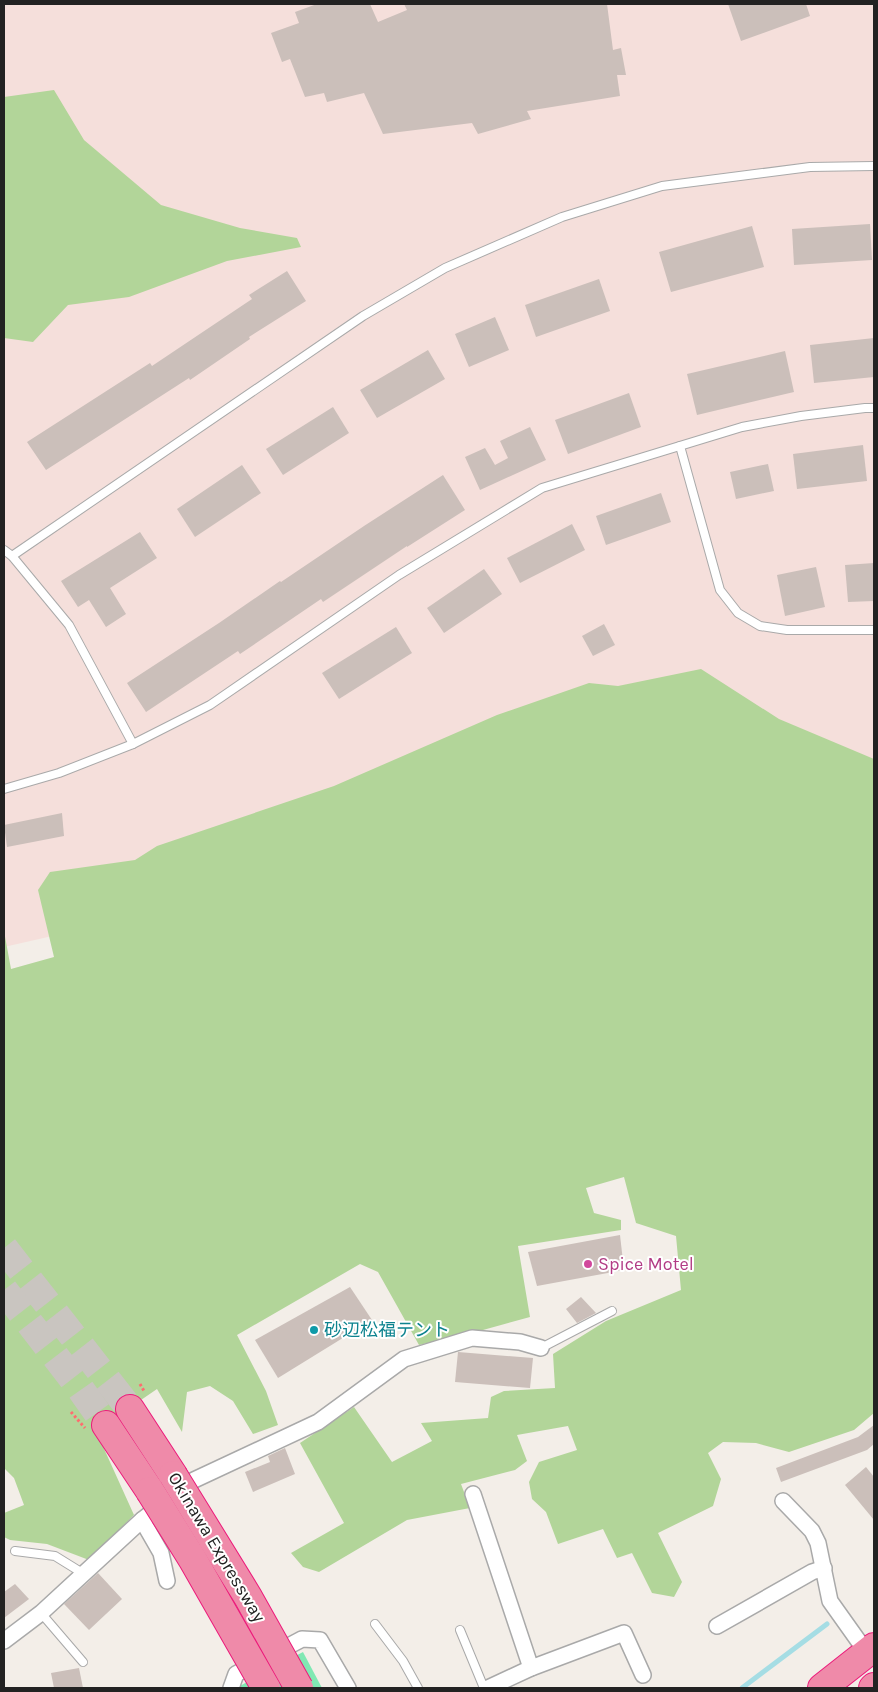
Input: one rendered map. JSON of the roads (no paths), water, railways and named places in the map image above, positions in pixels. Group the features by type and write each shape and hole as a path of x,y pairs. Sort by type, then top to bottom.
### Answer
{"highway":[{"name":"Okinawa Expressway","path":"130,1409 248,1597 299,1688"},
{"name":"Okinawa Expressway","path":"106,1425 193,1560 266,1688"},
{"path":"822,1688 870,1650"}],"street":[{"path":"4,1641 41,1613 142,1520 194,1480 318,1422 404,1359 472,1338 520,1342 541,1348"},
{"path":"473,1494 531,1668"},
{"path":"783,1500 812,1531 818,1543 830,1600 870,1650"},
{"path":"142,1520 161,1553 167,1581"},
{"path":"717,1626 812,1572 824,1568"},
{"path":"491,1687 531,1668 624,1633 643,1675"},
{"path":"231,1688 236,1674 302,1639 320,1640 348,1688"}],"lane":[{"path":"12,556 363,316 445,268 562,217 662,186 810,167 874,166"},
{"path":"4,789 59,773 133,744 210,705 399,575 542,488 742,427 801,416 874,408"},
{"path":"680,446 720,590 738,613 760,626 787,630 874,630"},
{"path":"4,550 12,556 69,625 133,744"},
{"path":"541,1348 612,1311"},
{"path":"15,1550 55,1556 84,1574"},
{"path":"41,1613 83,1662"},
{"path":"375,1624 403,1662 418,1688"},
{"path":"460,1630 491,1687"}],"waterway":[{"path":"742,1688 827,1624"}],"tunnel":[{"path":"4,1248 130,1409"},
{"path":"4,1290 106,1425"}],"place":[{"name":"Spice Motel","path":"588,1264"},
{"name":"砂辺松福テント","path":"314,1330"}]}
